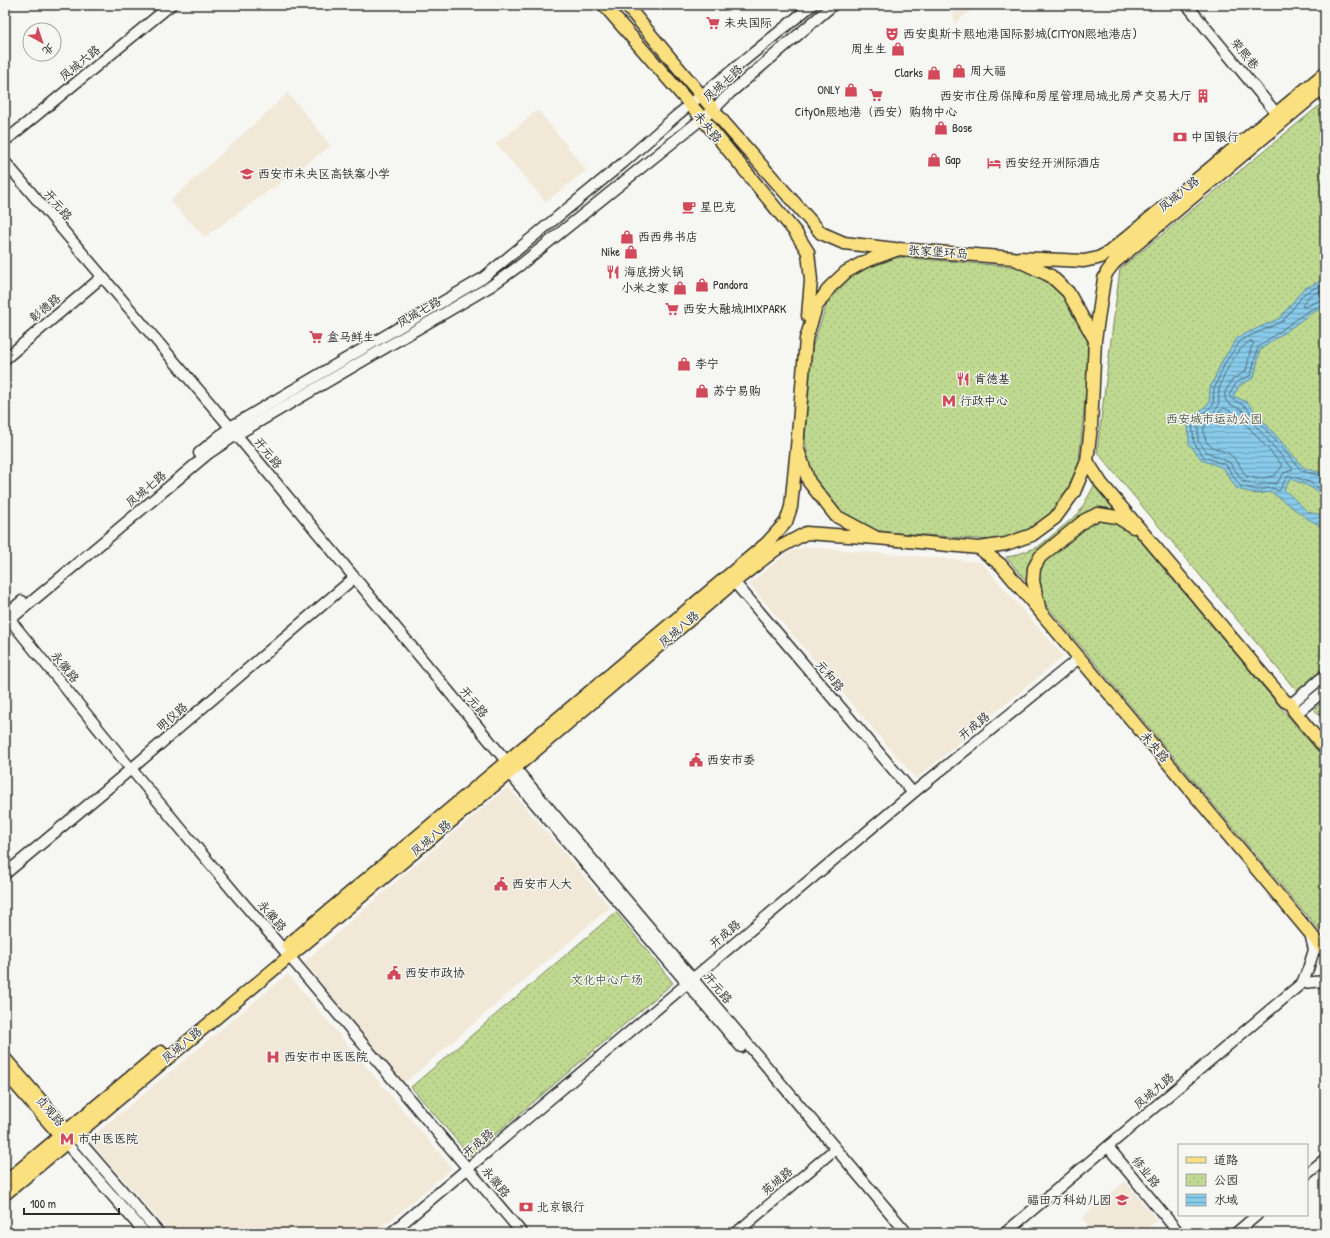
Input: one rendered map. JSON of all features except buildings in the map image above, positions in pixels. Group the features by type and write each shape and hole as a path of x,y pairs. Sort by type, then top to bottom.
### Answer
{"main road":[{"name":"未央路","path":"604,5 702,118 796,233 808,252 811,280 806,339"},
{"name":"未央路","path":"626,5 821,233 844,243 899,249"},
{"name":"凤城八路","path":"1096,340 1106,272 1114,263 1280,117 1325,73"},
{"name":"凤城八路","path":"1013,258 1084,261 1098,258 1108,253 1280,117 1325,86"},
{"name":"张家堡环岛","path":"899,249 1013,258 1051,276 1068,292 1096,340 1087,461 1074,492 1055,518 1032,535 1006,544 979,548 877,538 836,516 809,482 797,447 806,339 816,307 830,287 846,272 864,262 899,249"},
{"name":"凤城八路","path":"5,1194 67,1136 510,768 731,579 786,522 791,507 797,447"},
{"path":"1087,461 1101,484 1325,748"},
{"path":"1041,613 1033,580 1034,568 1040,557 1085,520 1098,514 1117,517 1143,532"},
{"name":"凤城八路","path":"731,579 775,550 806,533 877,538"},
{"name":"未央路","path":"979,548 1001,565 1325,952"},
{"name":"贞观路","path":"5,1059 67,1136"},
{"name":"贞观路","path":"5,1072 67,1136"},
{"name":"凤城八路","path":"5,1182 67,1136"}],"street":[{"name":"凤城六路","path":"5,141 171,5"},
{"name":"凤城七路","path":"6,618 233,431 483,278 812,5"},
{"name":"凤城七路","path":"233,431 491,286 519,266 714,109 730,93 834,5"},
{"name":"荣熙巷","path":"1187,5 1280,117"},
{"name":"开元路","path":"5,162 233,431 510,768 690,980 833,1151 899,1233"},
{"name":"彰德路","path":"5,359 102,277"},
{"name":"明仪路","path":"5,874 131,769 354,578"},
{"name":"元和路","path":"731,579 913,793"},
{"name":"永徽路","path":"6,618 238,897 522,1233"},
{"name":"开成路","path":"391,1233 913,793 1079,658"},
{"path":"1293,709 1325,674"},
{"path":"1293,709 1325,690"},
{"path":"1302,983 1314,950 1310,933"},
{"path":"1302,983 1325,980"},
{"name":"凤城九路","path":"1005,1233 1302,983"},
{"name":"贞观路","path":"67,1136 145,1233"},
{"name":"贞观路","path":"67,1136 159,1233"},
{"name":"修业路","path":"1108,1147 1179,1233"},
{"name":"开元路","path":"833,1151 907,1233"},
{"name":"苑城路","path":"736,1233 833,1151"},
{"path":"1308,1173 1325,1159"},
{"path":"1236,1233 1257,1216"}],"shaded area":[{"path":"953,5 976,5 954,24"},
{"name":"西安市未央区高铁寨小学","path":"288,93 331,146 205,237 170,201"},
{"path":"538,110 586,170 546,202 496,144"},
{"path":"806,547 981,562 1063,656 916,779 749,584 789,552"},
{"path":"508,787 610,907 403,1084 304,962 407,872"},
{"name":"西安市中医医院","path":"288,974 452,1168 375,1233 170,1233 88,1140"},
{"name":"福田万科幼儿园","path":"1125,1181 1157,1220 1141,1233 1095,1233 1082,1218"}],"green space":[{"name":"西安城市运动公园","path":"1325,101 1325,695 1310,707 1097,452 1120,269"},
{"path":"898,257 1017,267 1038,276 1062,294 1082,323 1087,338 1089,358 1078,470 1072,485 1056,509 1035,526 1022,533 992,540 884,532 872,529 843,513 833,505 814,478 809,465 805,438 812,348 828,301 857,271 878,261"},
{"path":"1094,486 1325,760 1325,937 1006,557 1038,547 1079,513"},
{"path":"1325,700 1325,723 1314,709"},
{"name":"文化中心广场","path":"616,912 673,983 470,1156 411,1087"}],"water":[{"path":"1325,279 1325,307 1310,314 1260,350 1254,378 1240,385 1233,396 1247,402 1304,468 1325,474 1325,500 1324,495 1291,479 1284,489 1308,512 1322,515 1325,513 1325,528 1308,519 1271,492 1257,494 1237,489 1223,468 1202,460 1189,444 1188,421 1209,403 1210,388 1222,361 1238,337 1280,318 1303,289"}],"place":[{"name":"未央国际","path":"713,23"},
{"name":"西安奥斯卡熙地港国际影城(CITYON熙地港店)","path":"892,34"},
{"name":"周生生","path":"898,49"},
{"name":"周大福","path":"959,71"},
{"name":"Clarks","path":"934,73"},
{"name":"ONLY","path":"851,90"},
{"name":"CityOn熙地港（西安）购物中心","path":"876,95"},
{"name":"西安市住房保障和房屋管理局城北房产交易大厅","path":"1203,96"},
{"name":"Bose","path":"941,128"},
{"name":"中国银行","path":"1180,137"},
{"name":"Gap","path":"934,160"},
{"name":"西安经开洲际酒店","path":"994,163"},
{"name":"西安市未央区高铁寨小学","path":"247,174"},
{"name":"星巴克","path":"689,207"},
{"name":"西西弗书店","path":"627,237"},
{"name":"Nike","path":"631,252"},
{"name":"海底捞火锅","path":"613,272"},
{"name":"Pandora","path":"702,285"},
{"name":"小米之家","path":"680,288"},
{"name":"西安大融城IMIXPARK","path":"672,309"},
{"name":"盒马鲜生","path":"316,337"},
{"name":"李宁","path":"684,364"},
{"name":"肯德基","path":"963,379"},
{"name":"苏宁易购","path":"702,391"},
{"name":"行政中心","path":"949,401"},
{"name":"西安市委","path":"696,760"},
{"name":"西安市人大","path":"501,884"},
{"name":"西安市政协","path":"394,973"},
{"name":"西安市中医医院","path":"273,1057"},
{"name":"市中医医院","path":"67,1139"},
{"name":"福田万科幼儿园","path":"1122,1200"},
{"name":"北京银行","path":"526,1207"}]}
